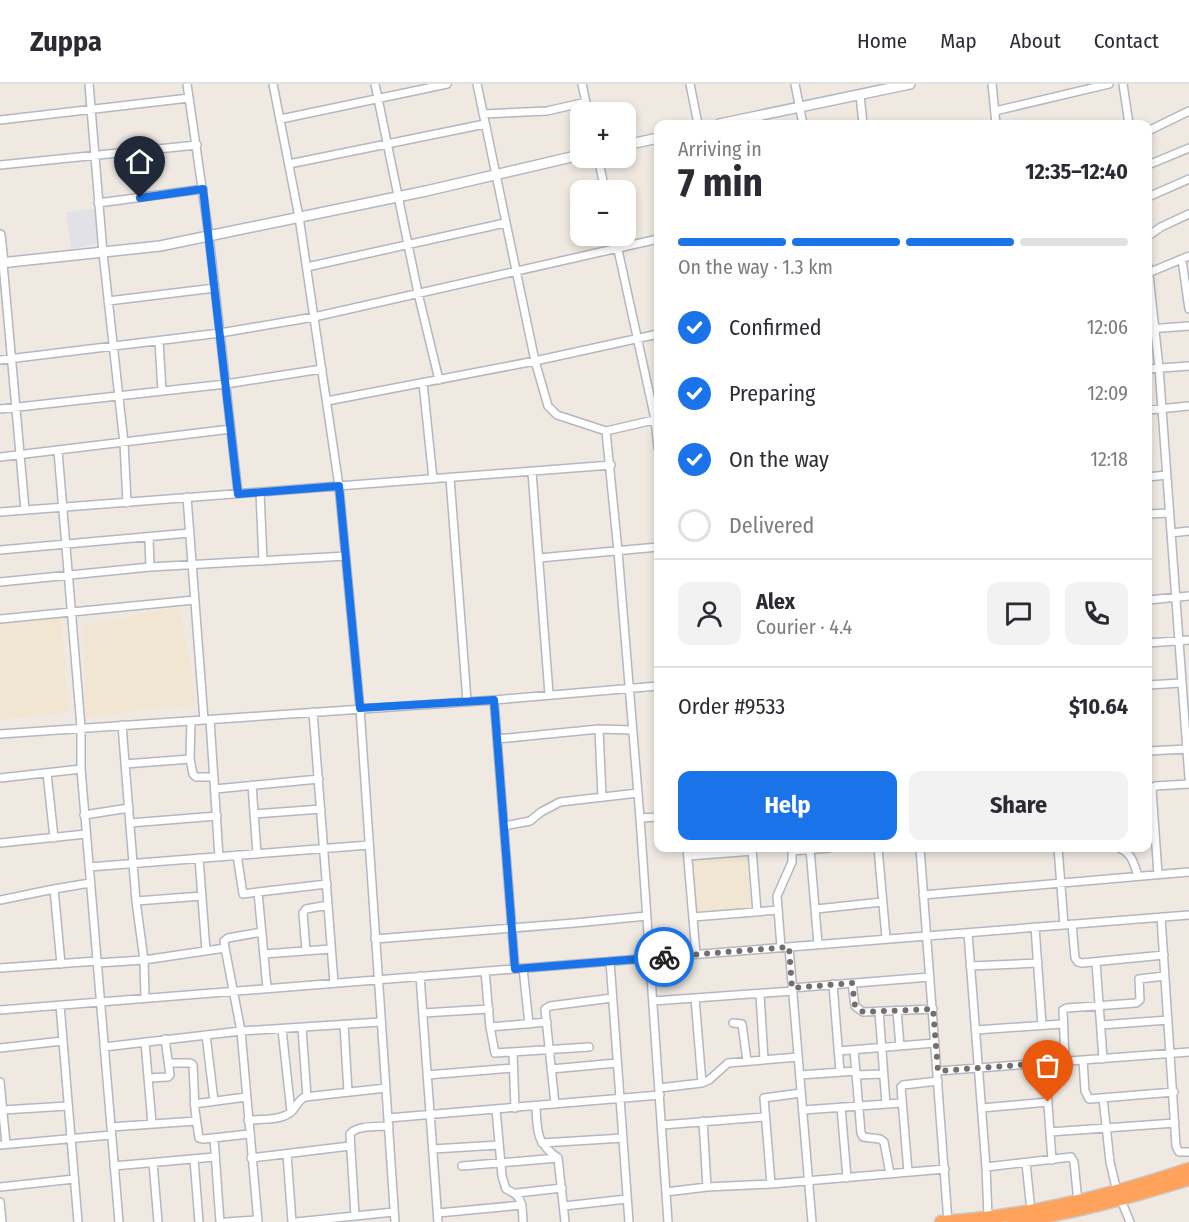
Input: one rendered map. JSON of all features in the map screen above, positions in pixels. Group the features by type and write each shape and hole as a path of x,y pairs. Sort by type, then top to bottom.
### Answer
{"highway":[{"path":"1013,1222 1076,1211 1189,1169"},
{"path":"941,1222 1030,1211 1119,1196 1189,1179"}],"street":[{"path":"89,84 103,253 124,443 127,503"},
{"path":"187,84 209,236 238,494"},
{"path":"273,84 299,217 339,486 360,708 395,1222"},
{"path":"375,84 407,245 439,380"},
{"path":"281,119 447,84"},
{"path":"477,84 535,361 547,403 552,412 606,431 654,420"},
{"path":"582,84 586,102"},
{"path":"690,84 697,120"},
{"path":"795,84 802,120"},
{"path":"992,84 995,120"},
{"path":"994,111 1109,84"},
{"path":"1123,84 1126,120"},
{"path":"738,120 904,85"},
{"path":"860,94 863,120"},
{"path":"0,120 189,98"},
{"path":"483,114 547,111 570,106"},
{"path":"1152,130 1189,111"},
{"path":"290,164 485,124"},
{"path":"636,143 654,139"},
{"path":"0,165 197,145"},
{"path":"1152,163 1189,148"},
{"path":"1,263 160,246 495,176 570,157"},
{"path":"1152,194 1189,179"},
{"path":"99,203 203,189"},
{"path":"1152,233 1161,226 1189,214"},
{"path":"307,267 505,223"},
{"path":"0,235 4,312 12,358 25,510"},
{"path":"0,360 220,333 314,317 654,240"},
{"path":"618,248 654,407"},
{"path":"1152,268 1185,258 1189,309"},
{"path":"108,301 215,288"},
{"path":"1152,329 1189,326"},
{"path":"1152,334 1159,368 1189,777"},
{"path":"327,401 535,361 654,335"},
{"path":"159,341 162,391"},
{"path":"1152,369 1189,366"},
{"path":"0,409 226,384 322,369"},
{"path":"423,383 433,479"},
{"path":"1152,409 1189,406"},
{"path":"0,457 231,429"},
{"path":"606,431 611,465 640,818 668,1222"},
{"path":"58,451 81,727 84,815 119,1222"},
{"path":"0,512 611,465"},
{"path":"532,472 549,694"},
{"path":"1152,477 1166,475"},
{"path":"450,478 467,701"},
{"path":"260,492 263,561"},
{"path":"187,497 194,600 214,777 219,857"},
{"path":"1152,514 1169,513"},
{"path":"1171,533 1189,531"},
{"path":"0,550 189,533"},
{"path":"149,538 150,567"},
{"path":"539,558 654,547"},
{"path":"0,582 150,567 346,556"},
{"path":"1152,600 1189,596"},
{"path":"0,619 194,600"},
{"path":"1152,643 1189,640"},
{"path":"1152,685 1182,683"},
{"path":"0,734 494,700 654,686"},
{"path":"494,700 512,927 529,1024"},
{"path":"314,712 334,983"},
{"path":"191,721 190,759 194,776 214,777"},
{"path":"122,725 136,901 144,960 145,998"},
{"path":"497,739 599,729 632,730"},
{"path":"599,729 602,797"},
{"path":"1152,751 1187,749"},
{"path":"125,764 190,759"},
{"path":"0,778 81,769"},
{"path":"47,773 54,838"},
{"path":"215,789 319,779"},
{"path":"1152,795 1153,788 1189,784"},
{"path":"252,785 257,854"},
{"path":"504,826 530,821 560,802 638,793"},
{"path":"84,815 129,808"},
{"path":"254,814 321,809"},
{"path":"130,823 217,816"},
{"path":"640,818 654,817"},
{"path":"1152,825 1158,874"},
{"path":"0,843 86,834"},
{"path":"89,867 369,845"},
{"path":"688,852 696,954"},
{"path":"753,852 757,912"},
{"path":"781,947 778,891 792,862 792,852"},
{"path":"810,852 818,945"},
{"path":"878,852 886,938"},
{"path":"920,852 948,1222"},
{"path":"1058,852 1068,924 1078,962 1164,955"},
{"path":"1128,852 1138,876"},
{"path":"237,855 243,894 327,884"},
{"path":"200,858 206,951"},
{"path":"923,894 1189,872"},
{"path":"0,900 90,883"},
{"path":"54,889 61,964"},
{"path":"258,892 267,988"},
{"path":"136,901 202,896"},
{"path":"816,909 882,902"},
{"path":"306,951 303,913 306,909 328,906"},
{"path":"693,917 778,910"},
{"path":"0,1010 1189,915"},
{"path":"375,939 575,924 647,916"},
{"path":"1161,917 1177,1150 1182,1153 1189,1152"},
{"path":"1035,927 1042,1025"},
{"path":"226,1222 258,1221 241,1031 224,941 228,938 262,932"},
{"path":"968,933 988,1217"},
{"path":"789,947 812,1222"},
{"path":"0,968 144,960 225,948"},
{"path":"264,954 331,949"},
{"path":"610,961 629,1222"},
{"path":"1096,962 1103,1059"},
{"path":"970,966 1038,963"},
{"path":"485,971 495,1070"},
{"path":"420,976 438,1222"},
{"path":"1065,1062 1062,1024 1064,1009 1139,1002 1139,979 1165,976"},
{"path":"653,1001 759,994 833,984 930,977"},
{"path":"852,983 855,1006 863,1012 933,1009"},
{"path":"833,984 840,1072"},
{"path":"759,994 764,1060"},
{"path":"555,1104 545,1009 612,998"},
{"path":"695,998 702,1083"},
{"path":"60,1005 78,1222"},
{"path":"423,1013 489,1009"},
{"path":"879,1011 886,1104"},
{"path":"897,1011 900,1046"},
{"path":"1101,1025 1168,1020"},
{"path":"104,1047 241,1031 380,1022"},
{"path":"490,1027 547,1023"},
{"path":"733,1023 742,1024 747,1060"},
{"path":"975,1030 1062,1024"},
{"path":"344,1025 348,1092"},
{"path":"302,1028 307,1097"},
{"path":"282,1029 291,1112"},
{"path":"206,1035 214,1101"},
{"path":"148,1078 169,1077 165,1039"},
{"path":"0,1048 62,1041"},
{"path":"145,1042 152,1124"},
{"path":"838,1051 935,1043"},
{"path":"495,1053 589,1047"},
{"path":"854,1050 861,1133 863,1137 880,1139 884,1142 890,1174"},
{"path":"938,1071 1189,1052"},
{"path":"513,1053 515,1108"},
{"path":"355,1216 349,1138 352,1131 357,1129 431,1115 620,1098 660,1092 702,1083 709,1080 728,1063 798,1057"},
{"path":"1083,1060 1086,1095 1089,1099 1174,1092"},
{"path":"169,1063 192,1064 199,1138 249,1134"},
{"path":"551,1069 617,1063"},
{"path":"1046,1063 1052,1160"},
{"path":"428,1075 513,1068"},
{"path":"800,1075 840,1072 883,1074"},
{"path":"908,1172 900,1090 903,1085 938,1081"},
{"path":"0,1082 3,1145 70,1139 152,1124 196,1121"},
{"path":"248,1120 277,1118 291,1112 300,1100 307,1097 386,1088"},
{"path":"771,1184 765,1096 801,1093"},
{"path":"194,1104 246,1097"},
{"path":"1103,1098 1111,1171 1130,1222"},
{"path":"982,1108 1048,1102"},
{"path":"802,1110 901,1103"},
{"path":"3,1110 67,1106"},
{"path":"536,1106 537,1127 542,1143 558,1158 565,1222"},
{"path":"841,1107 847,1178"},
{"path":"496,1109 502,1176 506,1189 517,1193 562,1188"},
{"path":"662,1125 765,1117"},
{"path":"703,1121 707,1187"},
{"path":"1050,1132 1106,1126 1175,1123"},
{"path":"214,1138 220,1222"},
{"path":"542,1143 623,1138"},
{"path":"433,1149 499,1145"},
{"path":"252,1158 350,1146"},
{"path":"287,1154 294,1222 394,1212"},
{"path":"114,1166 214,1157"},
{"path":"462,1166 558,1158"},
{"path":"986,1167 1073,1158 1078,1202"},
{"path":"194,1159 199,1222"},
{"path":"153,1163 158,1222"},
{"path":"1026,1164 1030,1211"},
{"path":"666,1192 945,1169"},
{"path":"0,1187 74,1179"},
{"path":"517,1193 522,1204 523,1222"},
{"path":"564,1206 627,1199"},
{"path":"0,1202 2,1222"},
{"path":"438,1213 522,1204"}],"shaded area":[{"path":"94,209 99,243 71,249 66,212"},
{"path":"179,607 191,666 195,707 176,706 86,718 83,625"},
{"path":"61,615 69,712 0,720 0,622"},
{"path":"747,854 751,907 693,912 688,859"}],"way so far":[{"path":"664,957 789,947 792,988 852,983 855,1006 863,1012 933,1009 938,1071 1046,1063 1048,1102"}],"route":[{"path":"140,198 203,189 238,494 339,486 360,708 494,700 515,969 664,957"}]}
